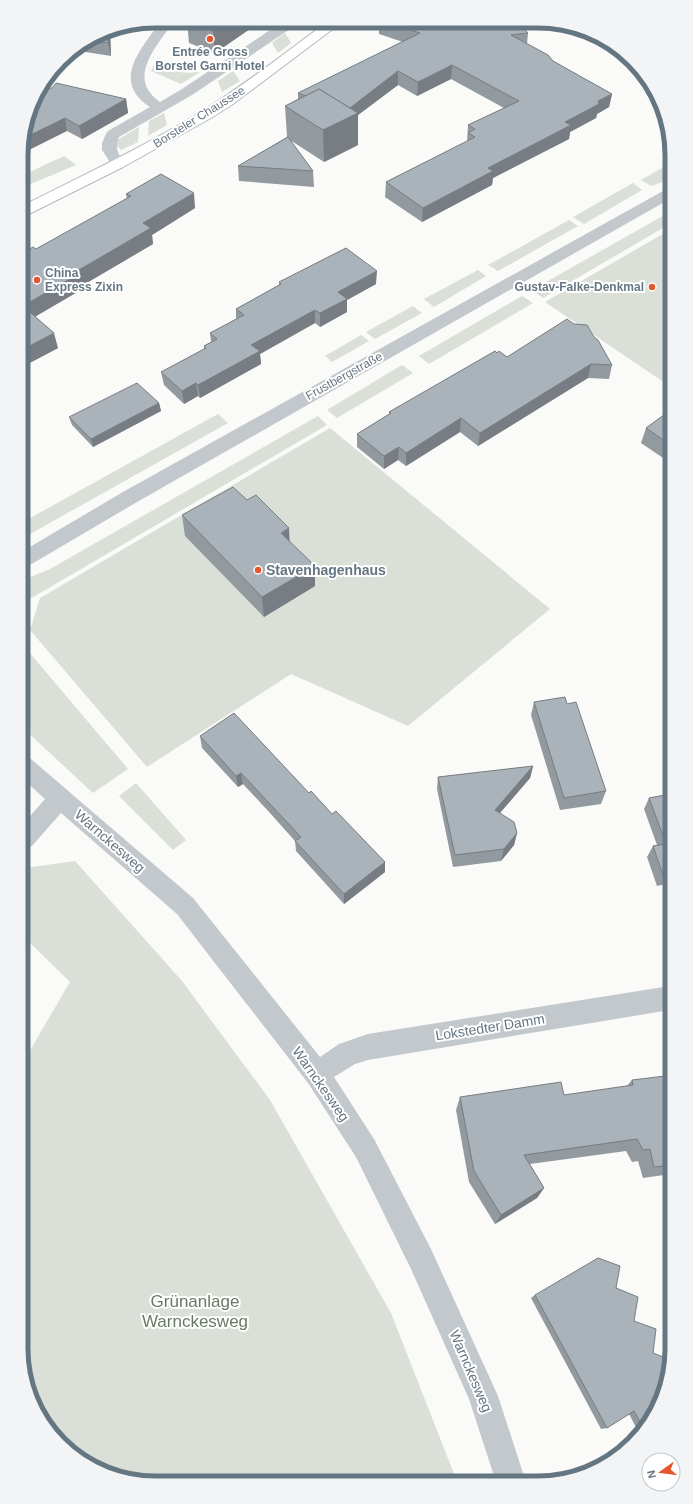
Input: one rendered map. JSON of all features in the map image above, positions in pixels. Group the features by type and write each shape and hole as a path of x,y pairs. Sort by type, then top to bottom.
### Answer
{"main road":[{"name":"Borsteler Chaussee","path":"28,209 118,164 173,134 228,101 328,28"}],"street":[{"path":"160,108 141,94 138,88 137,74 140,61 163,28"},
{"name":"Borsteler Chaussee","path":"118,164 109,149 109,141 113,134 187,92 282,28"},
{"name":"Frustbergstraße","path":"28,557 130,497 665,196"},
{"name":"Warnckesweg","path":"28,770 185,906 317,1074 365,1148 421,1259 483,1396 509,1476"},
{"path":"28,834 60,798"},
{"name":"Lokstedter Damm","path":"317,1074 348,1053 368,1047 665,999"}],"green space":[{"path":"285,33 291,43 278,53 272,43"},
{"path":"158,57 167,66 176,71 187,73 200,72 181,84 151,71"},
{"path":"233,71 240,81 222,92 218,81"},
{"path":"164,113 167,125 148,136 149,121"},
{"path":"139,127 138,142 121,150 116,145 117,140"},
{"path":"64,156 76,165 28,185 28,173"},
{"path":"662,168 665,170 665,181 651,186 641,180"},
{"path":"633,183 642,190 584,224 573,217"},
{"path":"665,215 665,227 543,298 532,290"},
{"path":"569,220 578,226 498,271 488,265"},
{"path":"665,233 665,383 545,302"},
{"path":"478,270 486,276 434,307 424,299"},
{"path":"522,296 533,303 429,364 419,356"},
{"path":"413,306 422,313 375,339 366,332"},
{"path":"361,335 369,341 332,362 325,356"},
{"path":"402,365 413,373 337,418 327,410"},
{"path":"218,414 228,423 28,535 28,519"},
{"path":"318,416 327,425 28,600 28,578 50,569"},
{"path":"330,428 550,609 408,726 291,674 147,767 30,630 40,598"},
{"path":"28,651 128,769 93,793 28,733"},
{"path":"136,783 186,840 173,850 119,796"},
{"name":"Grünanlage Warnckesweg","path":"75,861 182,981 270,1100 391,1313 455,1476 139,1475 114,1469 92,1459 65,1439 54,1426 38,1397 32,1382 29,1365 28,1054 70,982 28,941 28,868"}],"building":[{"path":"205,28 217,28 213,31"},
{"path":"405,28 524,28 528,33 511,35 548,55 553,61 612,94 598,101 599,104 565,122 571,125 488,168 493,171 423,208 386,182 475,137 468,133 475,129 468,125 519,101 452,65 418,82 398,71 350,108 319,89 306,96 298,93 420,33"},
{"path":"108,38 108,43 98,41"},
{"path":"56,83 126,99 79,126 65,118 30,135 32,122 45,92 47,88 52,88"},
{"path":"319,89 358,113 323,130 285,106"},
{"path":"288,137 313,171 238,166"},
{"path":"161,174 194,193 143,223 151,228 72,274 75,276 28,303 28,250 33,247 36,249 131,196 126,194"},
{"path":"346,248 377,271 338,292 347,299 320,313 315,310 251,345 260,351 198,385 196,383 182,391 161,372 206,348 204,346 217,339 210,333 244,315 236,309 281,284 279,282"},
{"path":"28,310 54,333 28,347"},
{"path":"567,319 574,324 587,325 594,337 598,340 612,365 591,364 480,433 461,418 406,453 399,447 384,456 357,434 391,413 389,412 495,351 497,353 499,351 507,357"},
{"path":"137,383 159,403 91,439 69,417"},
{"path":"665,414 665,441 646,428"},
{"name":"Stavenhagenhaus","path":"233,487 247,500 256,495 289,528 281,533 315,566 262,597 182,515"},
{"path":"565,697 567,704 576,702 606,791 564,798 534,702"},
{"path":"234,713 309,793 311,791 332,814 336,811 385,862 344,894 295,841 301,837 241,773 236,776 200,736"},
{"path":"533,766 495,810 514,822 517,833 504,849 455,855 438,777"},
{"path":"665,795 665,841 649,798"},
{"path":"665,844 665,875 663,875 653,846"},
{"path":"665,1076 665,1166 654,1167 650,1149 643,1150 637,1139 524,1155 544,1188 501,1215 474,1171 460,1097 561,1082 564,1095 633,1085 632,1080"},
{"path":"598,1258 620,1266 616,1288 638,1297 634,1321 656,1329 653,1353 665,1358 663,1373 658,1390 652,1405 641,1423 634,1411 607,1428 535,1295"}],"place":[{"name":"Entrée Gross Borstel Garni Hotel","path":"210,39"},
{"name":"China Express Zixin","path":"37,280"},
{"name":"Gustav-Falke-Denkmal","path":"652,287"},
{"name":"Stavenhagenhaus","path":"258,570"}]}
